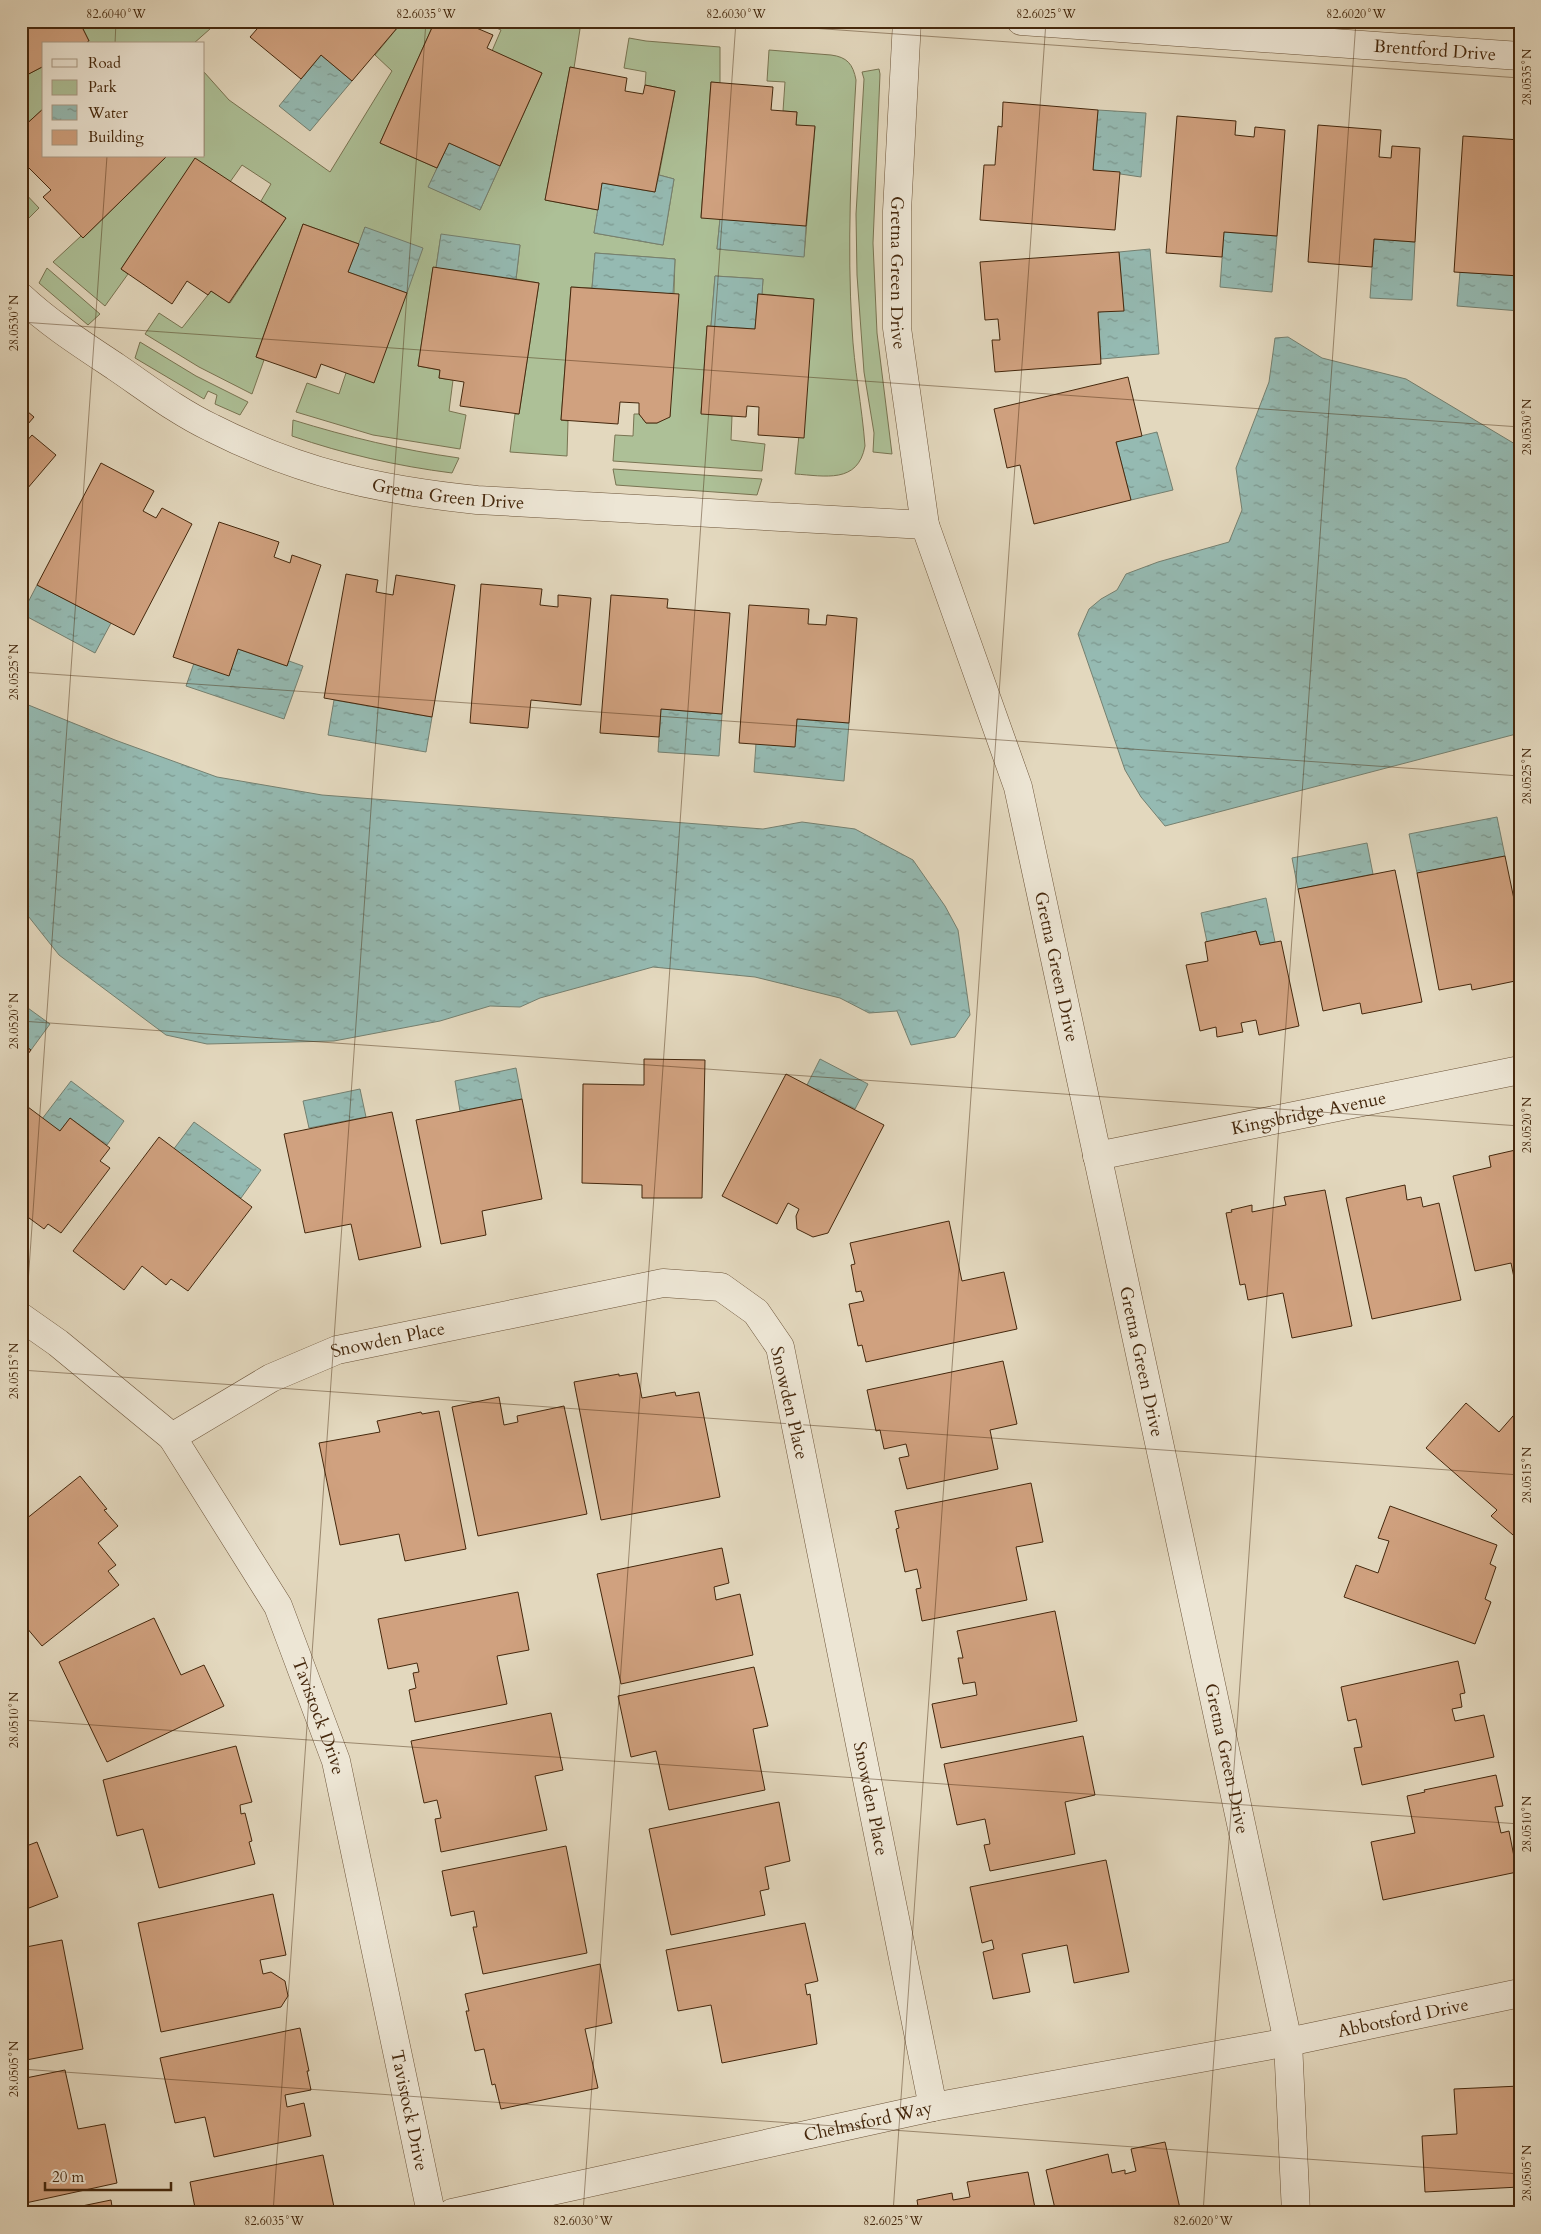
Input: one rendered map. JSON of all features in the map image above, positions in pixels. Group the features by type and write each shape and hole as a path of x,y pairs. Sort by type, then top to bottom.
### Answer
{"street":[{"name":"Gretna Green Drive","path":"907,21 897,211 897,328 925,524 1018,787 1288,2042 1296,2213"},
{"name":"Brentford Drive","path":"1021,21 1520,56"},
{"name":"Gretna Green Drive","path":"21,298 46,320 167,402 210,428 275,457 335,477 418,494 477,500 925,524"},
{"name":"Kingsbridge Avenue","path":"1097,1156 1520,1070"},
{"name":"Snowden Place","path":"172,1437 271,1378 337,1350 663,1283 721,1287 756,1312 780,1347 932,2107"},
{"name":"Tavistock Drive","path":"21,1317 58,1344 172,1437 278,1606 336,1761 431,2213"},
{"name":"Abbotsford Drive","path":"1288,2042 1520,1993"},
{"name":"Chelmsford Way","path":"452,2213 932,2107 1288,2042"}],"green space":[{"path":"79,21 219,21 195,42 87,42 89,41"},
{"path":"403,21 435,21 380,143 437,168 429,187 480,210 542,73 492,51 501,30 492,26 495,21 554,21 580,29 574,68 570,67 545,200 598,210 594,233 663,245 674,179 659,175 675,91 645,85 646,72 624,68 629,38 720,47 720,83 711,82 701,217 720,219 717,249 804,256 815,127 796,125 797,112 783,111 785,82 767,81 769,50 831,55 848,62 856,80 850,204 853,343 865,446 861,458 855,467 839,475 795,474 813,299 762,294 763,279 715,276 711,326 707,326 701,413 732,416 731,440 765,444 762,471 613,461 615,435 633,436 634,414 639,414 646,423 657,423 670,416 675,259 595,253 592,288 571,287 561,420 568,421 567,456 510,452 515,414 519,414 539,283 516,279 520,245 441,235 436,268 433,268 418,366 440,370 439,378 453,380 449,411 466,415 460,449 373,435 296,412 307,383 339,394 346,373 402,304 365,227 359,244 303,224 256,357 264,360 252,394 199,367 145,334 159,313 182,328 211,291 230,303 286,218 261,201 271,184 242,165 230,182 195,159 121,269 128,274 105,306 53,262 81,236 83,238 165,158 205,158 205,73 229,100 330,172 392,71 375,55"},
{"path":"42,67 42,110 21,129 21,78"},
{"path":"879,69 873,243 877,333 892,454 873,452 874,433 864,372 857,275 856,214 864,79 862,72"},
{"path":"21,189 39,208 21,226"},
{"path":"47,268 100,314 88,325 39,283"},
{"path":"140,342 196,376 248,402 240,415 215,404 217,395 208,391 204,399 135,358"},
{"path":"293,420 375,442 459,458 452,473 371,459 292,436"},
{"path":"613,469 762,479 757,495 616,485"}],"water":[{"path":"321,55 352,81 310,131 279,106"},
{"path":"1098,110 1146,113 1141,177 1093,170"},
{"path":"449,143 500,166 480,210 428,187"},
{"path":"659,175 674,179 663,245 594,233 602,183 655,192"},
{"path":"720,219 806,226 804,257 717,249"},
{"path":"365,227 423,248 407,293 348,272"},
{"path":"1224,232 1277,236 1272,292 1220,287"},
{"path":"441,234 520,245 516,279 436,268"},
{"path":"1374,239 1415,242 1412,300 1370,298"},
{"path":"1150,249 1159,354 1101,359 1098,312 1124,310 1119,252"},
{"path":"595,253 675,259 673,294 592,288"},
{"path":"1460,272 1520,276 1520,311 1457,306"},
{"path":"715,276 763,279 762,294 758,294 755,329 711,326"},
{"path":"1288,337 1322,358 1406,379 1520,447 1520,733 1165,826 1141,797 1125,770 1078,634 1089,609 1101,599 1117,590 1126,574 1158,562 1229,542 1242,510 1236,468 1269,382 1275,338"},
{"path":"1157,432 1173,490 1131,500 1116,442"},
{"path":"37,585 111,623 95,653 22,614"},
{"path":"238,649 287,666 289,661 303,666 284,719 186,686 194,663 229,675"},
{"path":"334,700 432,717 426,752 328,735"},
{"path":"21,702 115,740 217,777 322,795 763,829 802,822 855,829 913,860 945,906 958,930 970,1015 955,1037 911,1045 897,1011 869,1013 840,998 755,977 653,967 540,998 520,1007 490,1006 440,1021 334,1041 207,1044 166,1035 59,955 21,907"},
{"path":"661,709 722,714 719,756 658,752"},
{"path":"797,719 849,723 844,781 754,772 756,743 794,747"},
{"path":"1497,817 1505,856 1417,873 1409,834"},
{"path":"1367,843 1373,874 1298,889 1292,858"},
{"path":"1266,898 1275,942 1260,945 1256,931 1207,942 1201,913"},
{"path":"21,1003 50,1024 31,1050 21,1043"},
{"path":"820,1059 868,1084 855,1109 807,1085"},
{"path":"516,1068 522,1099 460,1111 455,1081"},
{"path":"71,1081 124,1121 107,1145 70,1118 60,1131 42,1119"},
{"path":"360,1089 366,1117 309,1128 303,1101"},
{"path":"194,1122 261,1170 241,1198 173,1150"}],"building":[{"path":"21,21 79,21 89,41 42,42 42,67 21,78"},
{"path":"264,21 403,21 352,81 321,55 301,79 250,37"},
{"path":"435,21 460,21 493,35 487,48 542,73 500,166 449,143 437,168 380,143"},
{"path":"570,67 627,78 625,91 643,94 645,85 675,91 655,192 602,183 598,210 545,200"},
{"path":"711,82 773,87 771,110 797,112 796,125 815,126 806,226 701,218"},
{"path":"1003,102 1098,110 1093,170 1120,172 1115,230 980,220 984,165 995,165 998,126 1002,127"},
{"path":"42,110 42,158 165,158 83,238 43,197 51,190 21,160 21,129"},
{"path":"1177,116 1236,121 1235,135 1254,137 1255,127 1285,130 1277,236 1224,232 1222,257 1166,253"},
{"path":"1318,125 1381,130 1379,157 1391,158 1392,146 1420,148 1415,242 1374,239 1372,267 1308,262"},
{"path":"1463,136 1520,140 1520,276 1454,272"},
{"path":"195,158 286,218 229,303 211,291 208,295 187,281 172,304 121,269"},
{"path":"303,224 359,244 348,272 407,293 374,383 321,364 316,378 256,357"},
{"path":"1119,252 1124,311 1098,312 1101,364 995,372 992,340 1000,340 998,319 985,320 980,262"},
{"path":"433,267 539,283 519,414 460,406 464,382 439,378 440,370 418,366"},
{"path":"571,287 679,294 670,417 657,423 646,423 639,414 639,403 620,402 618,424 561,420"},
{"path":"758,294 814,299 804,438 758,435 759,407 747,406 746,417 701,414 707,326 755,329"},
{"path":"1128,377 1142,436 1116,442 1131,500 1034,524 1020,465 1007,468 994,409"},
{"path":"21,406 34,417 21,432"},
{"path":"32,435 56,455 21,496 21,440 25,443"},
{"path":"101,463 154,491 143,511 156,518 162,508 192,524 134,635 37,585"},
{"path":"219,522 279,542 274,557 290,563 292,555 321,565 287,666 238,649 229,676 173,657"},
{"path":"346,574 378,580 376,592 393,595 396,575 455,585 432,717 324,698"},
{"path":"481,584 542,589 540,605 558,607 558,595 591,598 581,705 531,700 528,728 470,723"},
{"path":"611,595 668,599 667,608 730,613 722,714 661,709 659,737 600,733"},
{"path":"749,605 809,609 808,624 826,625 827,615 857,618 849,723 797,719 795,747 739,743"},
{"path":"1505,856 1520,928 1520,980 1472,990 1471,984 1439,990 1417,873"},
{"path":"1395,870 1422,1002 1362,1014 1360,1003 1323,1011 1298,889"},
{"path":"1256,931 1260,945 1281,941 1299,1026 1259,1035 1256,1020 1241,1023 1243,1032 1217,1037 1216,1027 1200,1031 1186,965 1208,961 1205,942"},
{"path":"21,1043 31,1050 21,1063"},
{"path":"644,1059 705,1060 702,1198 642,1198 642,1185 582,1183 583,1084 644,1085"},
{"path":"786,1074 884,1125 828,1233 813,1237 797,1229 796,1216 799,1209 788,1203 777,1224 722,1196"},
{"path":"522,1099 542,1199 482,1211 486,1235 441,1244 416,1120"},
{"path":"28,1107 60,1131 70,1118 110,1148 100,1161 110,1168 61,1233 48,1224 44,1229 25,1215 28,1210 21,1204 21,1116"},
{"path":"392,1112 421,1247 359,1260 351,1224 305,1233 284,1134"},
{"path":"159,1137 252,1207 188,1291 171,1279 166,1285 142,1266 124,1290 73,1251"},
{"path":"1520,1149 1520,1291 1517,1292 1511,1263 1475,1271 1453,1176 1491,1167 1489,1156"},
{"path":"1405,1185 1407,1200 1421,1197 1423,1207 1439,1203 1461,1300 1372,1319 1346,1198"},
{"path":"1325,1190 1352,1326 1292,1338 1283,1293 1248,1300 1245,1284 1240,1285 1226,1213 1252,1205 1252,1212 1286,1205 1284,1197"},
{"path":"949,1221 962,1281 1004,1272 1017,1329 866,1362 862,1345 858,1346 849,1304 864,1301 861,1291 856,1292 851,1265 855,1264 850,1243"},
{"path":"1003,1361 1017,1424 990,1430 998,1469 907,1489 899,1458 909,1456 906,1444 884,1449 880,1430 876,1431 867,1390"},
{"path":"637,1373 642,1398 675,1392 676,1396 699,1392 720,1497 601,1520 574,1382 619,1374 619,1376"},
{"path":"499,1397 504,1425 518,1422 517,1416 564,1406 587,1514 478,1536 452,1407"},
{"path":"1466,1403 1499,1432 1520,1408 1520,1541 1491,1516 1497,1510 1426,1448"},
{"path":"439,1411 466,1549 405,1561 399,1534 340,1545 319,1443 380,1432 377,1421 421,1412 422,1414"},
{"path":"21,1438 28,1443 21,1452"},
{"path":"80,1476 107,1509 104,1510 118,1526 98,1543 116,1565 108,1571 119,1585 42,1646 21,1621 21,1523"},
{"path":"1031,1483 1043,1542 1016,1547 1027,1600 922,1621 916,1589 921,1588 917,1569 905,1572 896,1529 899,1528 895,1511"},
{"path":"1390,1506 1497,1545 1490,1564 1496,1567 1485,1599 1491,1602 1475,1644 1344,1597 1356,1565 1378,1573 1389,1541 1378,1538"},
{"path":"722,1548 729,1583 714,1587 716,1600 740,1594 753,1655 621,1684 597,1574"},
{"path":"518,1592 529,1650 497,1656 507,1704 415,1722 409,1690 416,1688 413,1673 419,1672 417,1663 388,1669 378,1619"},
{"path":"1055,1611 1077,1721 941,1748 932,1704 977,1695 975,1682 963,1684 958,1658 963,1658 957,1631"},
{"path":"154,1618 181,1675 204,1665 224,1706 107,1762 59,1662"},
{"path":"1458,1661 1465,1693 1460,1694 1462,1707 1452,1709 1455,1721 1484,1715 1494,1757 1362,1785 1354,1748 1362,1747 1356,1719 1348,1721 1341,1687"},
{"path":"754,1667 768,1726 753,1729 765,1790 669,1810 656,1751 631,1757 618,1696"},
{"path":"551,1713 563,1770 535,1776 547,1830 441,1852 435,1819 441,1818 437,1800 424,1803 411,1741"},
{"path":"1083,1736 1095,1795 1065,1802 1075,1854 990,1871 984,1845 990,1844 985,1819 957,1825 944,1764"},
{"path":"236,1746 252,1802 240,1805 241,1814 245,1813 252,1841 249,1842 255,1864 159,1888 143,1829 117,1836 103,1780"},
{"path":"1496,1775 1503,1806 1495,1807 1501,1833 1509,1831 1517,1872 1383,1900 1371,1842 1415,1833 1407,1796 1425,1792 1424,1790"},
{"path":"779,1802 790,1861 765,1867 769,1889 760,1891 765,1915 671,1935 649,1829"},
{"path":"37,1842 58,1897 21,1911 21,1848"},
{"path":"566,1846 587,1953 483,1974 473,1927 477,1927 474,1911 451,1916 442,1871"},
{"path":"1106,1860 1129,1972 1074,1983 1067,1945 1022,1954 1030,1992 993,1999 983,1952 994,1949 992,1940 982,1943 970,1887"},
{"path":"273,1894 286,1955 260,1960 263,1974 271,1972 285,1981 288,1996 281,2007 161,2032 138,1923"},
{"path":"805,1923 818,1981 805,1984 807,1995 810,1994 817,2044 722,2063 711,2005 678,2011 666,1950"},
{"path":"62,1940 83,2049 21,2061 21,1948"},
{"path":"600,1964 612,2023 585,2029 598,2088 501,2109 495,2084 492,2085 484,2049 475,2051 466,2011 469,2011 465,1994"},
{"path":"300,2028 311,2090 285,2095 287,2107 304,2103 311,2136 214,2157 205,2117 175,2123 160,2058"},
{"path":"65,2070 78,2129 105,2124 117,2183 21,2204 21,2079"},
{"path":"1520,2086 1520,2192 1519,2187 1425,2192 1422,2136 1457,2134 1454,2089"},
{"path":"1165,2142 1181,2213 1056,2213 1046,2170 1108,2154 1112,2173 1125,2170 1125,2174 1136,2171 1131,2149"},
{"path":"323,2155 334,2207 320,2210 321,2213 196,2213 190,2182"},
{"path":"1028,2172 1036,2213 919,2213 917,2200 952,2193 953,2200 970,2197 967,2182"},
{"path":"111,2200 113,2213 48,2213"}]}
